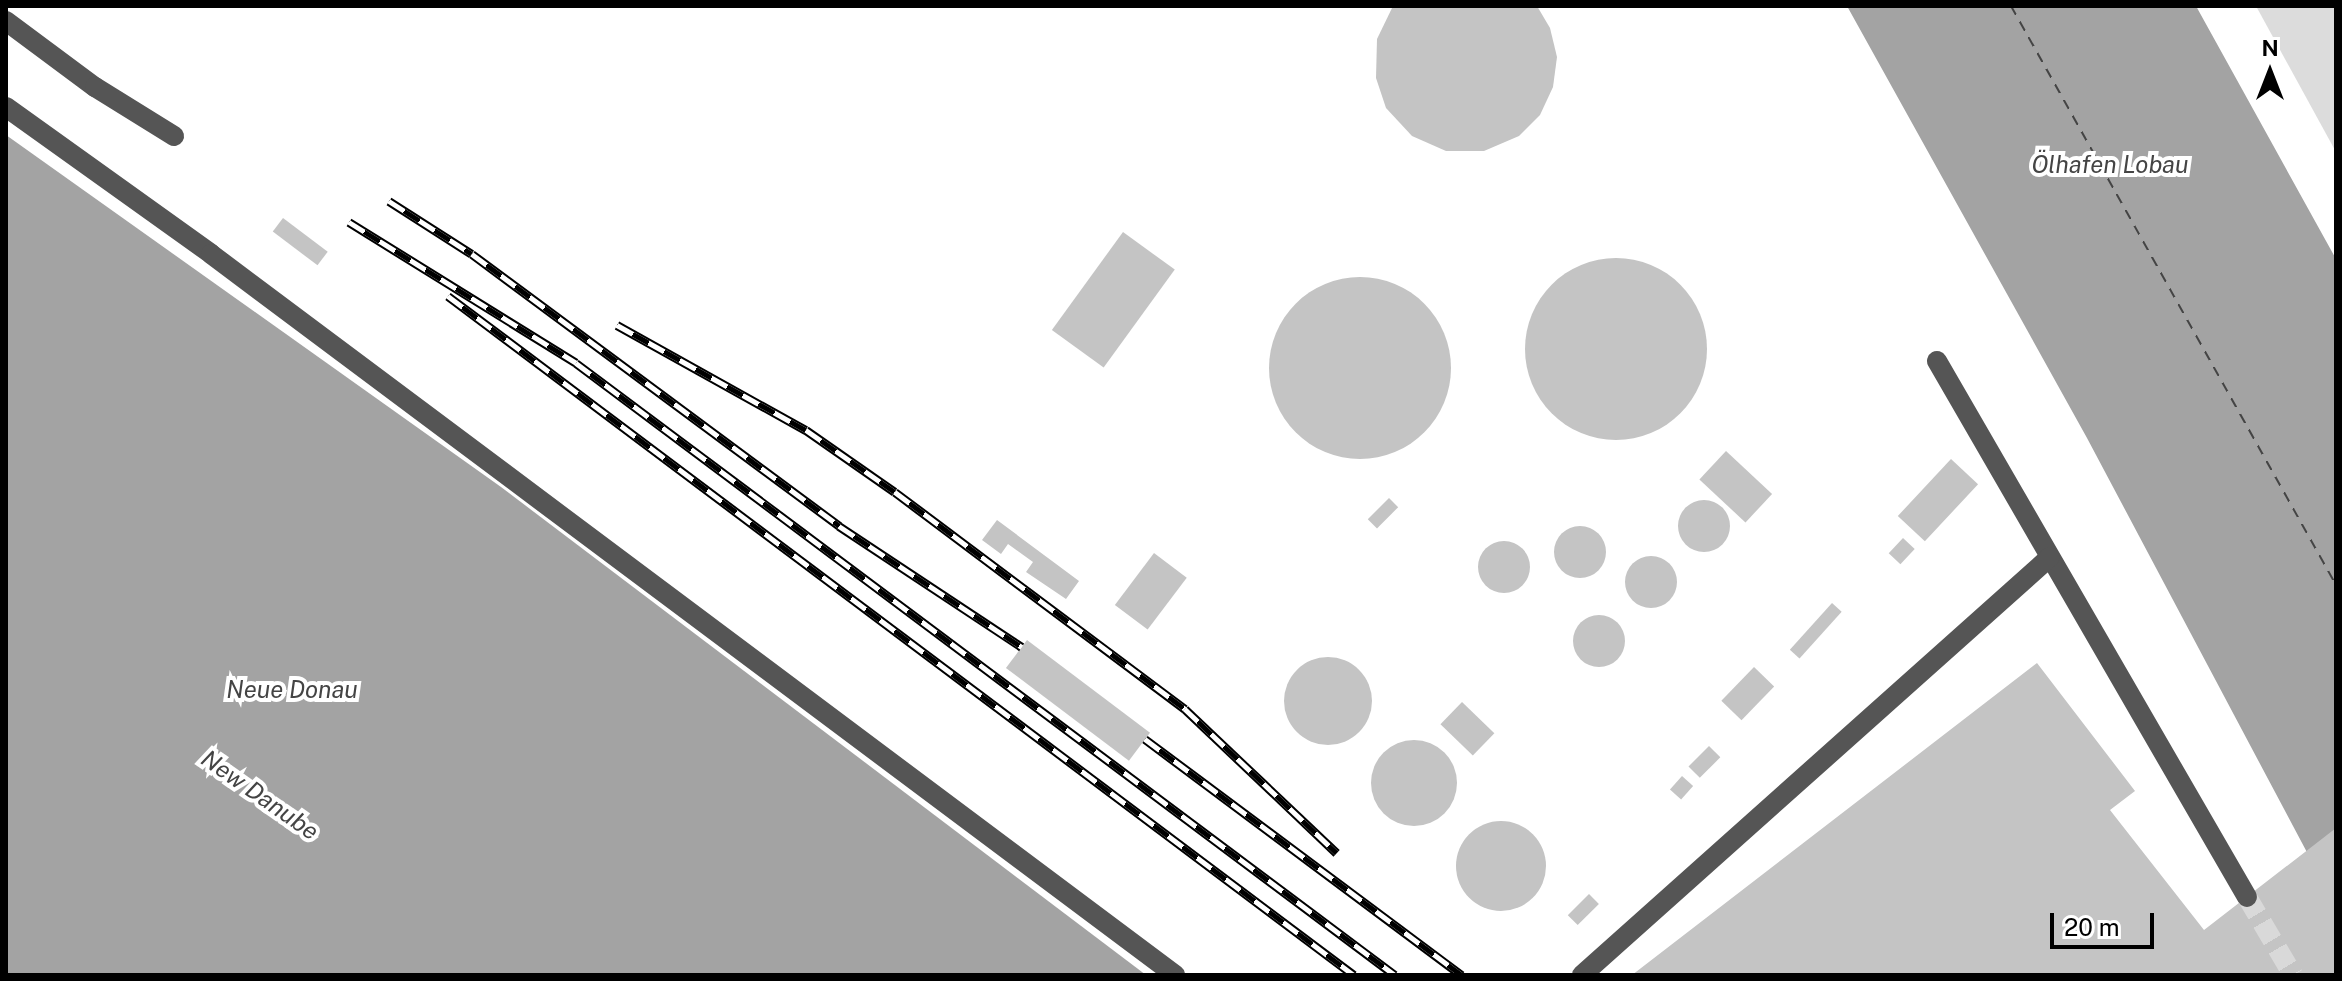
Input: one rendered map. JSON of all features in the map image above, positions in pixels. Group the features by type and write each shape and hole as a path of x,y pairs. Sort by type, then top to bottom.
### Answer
{"lane":[{"path":"6,21 95,87 174,136"},
{"path":"6,107 237,272 1175,975"},
{"path":"1937,361 2247,897"},
{"path":"1582,975 2050,557"}],"shaded area":[{"path":"2256,6 2336,6 2336,152"}],"water":[{"name":"Ölhafen Lobau","path":"1847,6 2196,6 2336,259 2336,907 2087,438"},
{"name":"Neue Donau","path":"6,135 501,487 1146,975 6,975"}],"building":[{"path":"1393,6 1537,6 1550,28 1557,57 1553,87 1540,115 1519,136 1484,151 1446,151 1412,136 1386,108 1376,78 1377,39"},
{"path":"283,218 328,252 317,265 273,232"},
{"path":"1123,232 1175,270 1104,368 1052,330"},
{"path":"1616,258 1651,265 1680,285 1700,314 1707,349 1700,384 1680,413 1651,433 1616,440 1581,433 1552,413 1532,384 1525,349 1532,314 1552,285 1581,265"},
{"path":"1360,277 1378,278 1395,284 1425,303 1444,333 1450,350 1450,386 1444,403 1425,433 1395,452 1378,458 1360,459 1342,458 1325,452 1295,433 1276,403 1270,386 1269,368 1270,350 1276,333 1295,303 1325,284 1342,278"},
{"path":"1726,451 1772,494 1745,522 1699,480"},
{"path":"1951,459 1978,484 1925,541 1898,516"},
{"path":"1389,498 1398,507 1377,528 1368,519"},
{"path":"1704,500 1723,507 1730,526 1723,545 1704,552 1685,545 1678,526 1685,507"},
{"path":"997,520 1079,581 1066,599 1026,572 1033,562 1008,544 1001,554 982,540"},
{"path":"1580,526 1599,533 1606,552 1599,571 1580,578 1561,571 1554,552 1561,533"},
{"path":"1903,538 1915,549 1900,564 1889,553"},
{"path":"1504,541 1522,549 1530,567 1522,585 1504,593 1486,585 1478,567 1486,549"},
{"path":"1154,553 1187,578 1148,630 1115,605"},
{"path":"1651,556 1669,564 1677,582 1669,600 1651,608 1633,600 1625,582 1633,564"},
{"path":"1832,603 1842,612 1800,659 1790,650"},
{"path":"1599,615 1617,623 1625,641 1617,659 1599,667 1581,659 1573,641 1581,623"},
{"path":"1027,640 1150,733 1129,761 1006,668"},
{"path":"1328,657 1345,661 1359,670 1368,684 1372,701 1368,718 1359,732 1345,741 1328,745 1311,741 1297,732 1288,718 1284,701 1288,684 1297,670 1311,661"},
{"path":"2037,663 2135,791 2110,810 2204,930 2336,828 2336,975 1632,975"},
{"path":"1754,667 1774,686 1741,720 1721,701"},
{"path":"1462,702 1494,733 1473,756 1440,724"},
{"path":"1414,740 1438,747 1450,759 1457,783 1450,807 1438,819 1414,826 1390,819 1378,807 1371,783 1378,759 1390,747"},
{"path":"1709,746 1720,757 1700,778 1688,767"},
{"path":"1682,776 1693,786 1681,799 1670,789"},
{"path":"1501,821 1518,825 1533,834 1542,849 1546,866 1542,883 1533,898 1518,907 1501,911 1484,907 1469,898 1460,883 1456,866 1460,849 1469,834 1484,825"},
{"path":"1589,894 1599,904 1578,925 1568,915"}],"ferry route":[{"path":"2011,6 2336,585"}],"tunnel":[{"path":"2247,897 2293,975"}],"railway":[{"path":"389,201 472,254 839,526 1022,647"},
{"path":"349,222 576,363 1395,975"},
{"path":"448,296 1354,975"},
{"path":"617,325 806,430 895,492 1185,709 1337,853"},
{"path":"1145,739 1462,975"}],"water label":[{"name":"New Danube","path":"260,795"}]}
